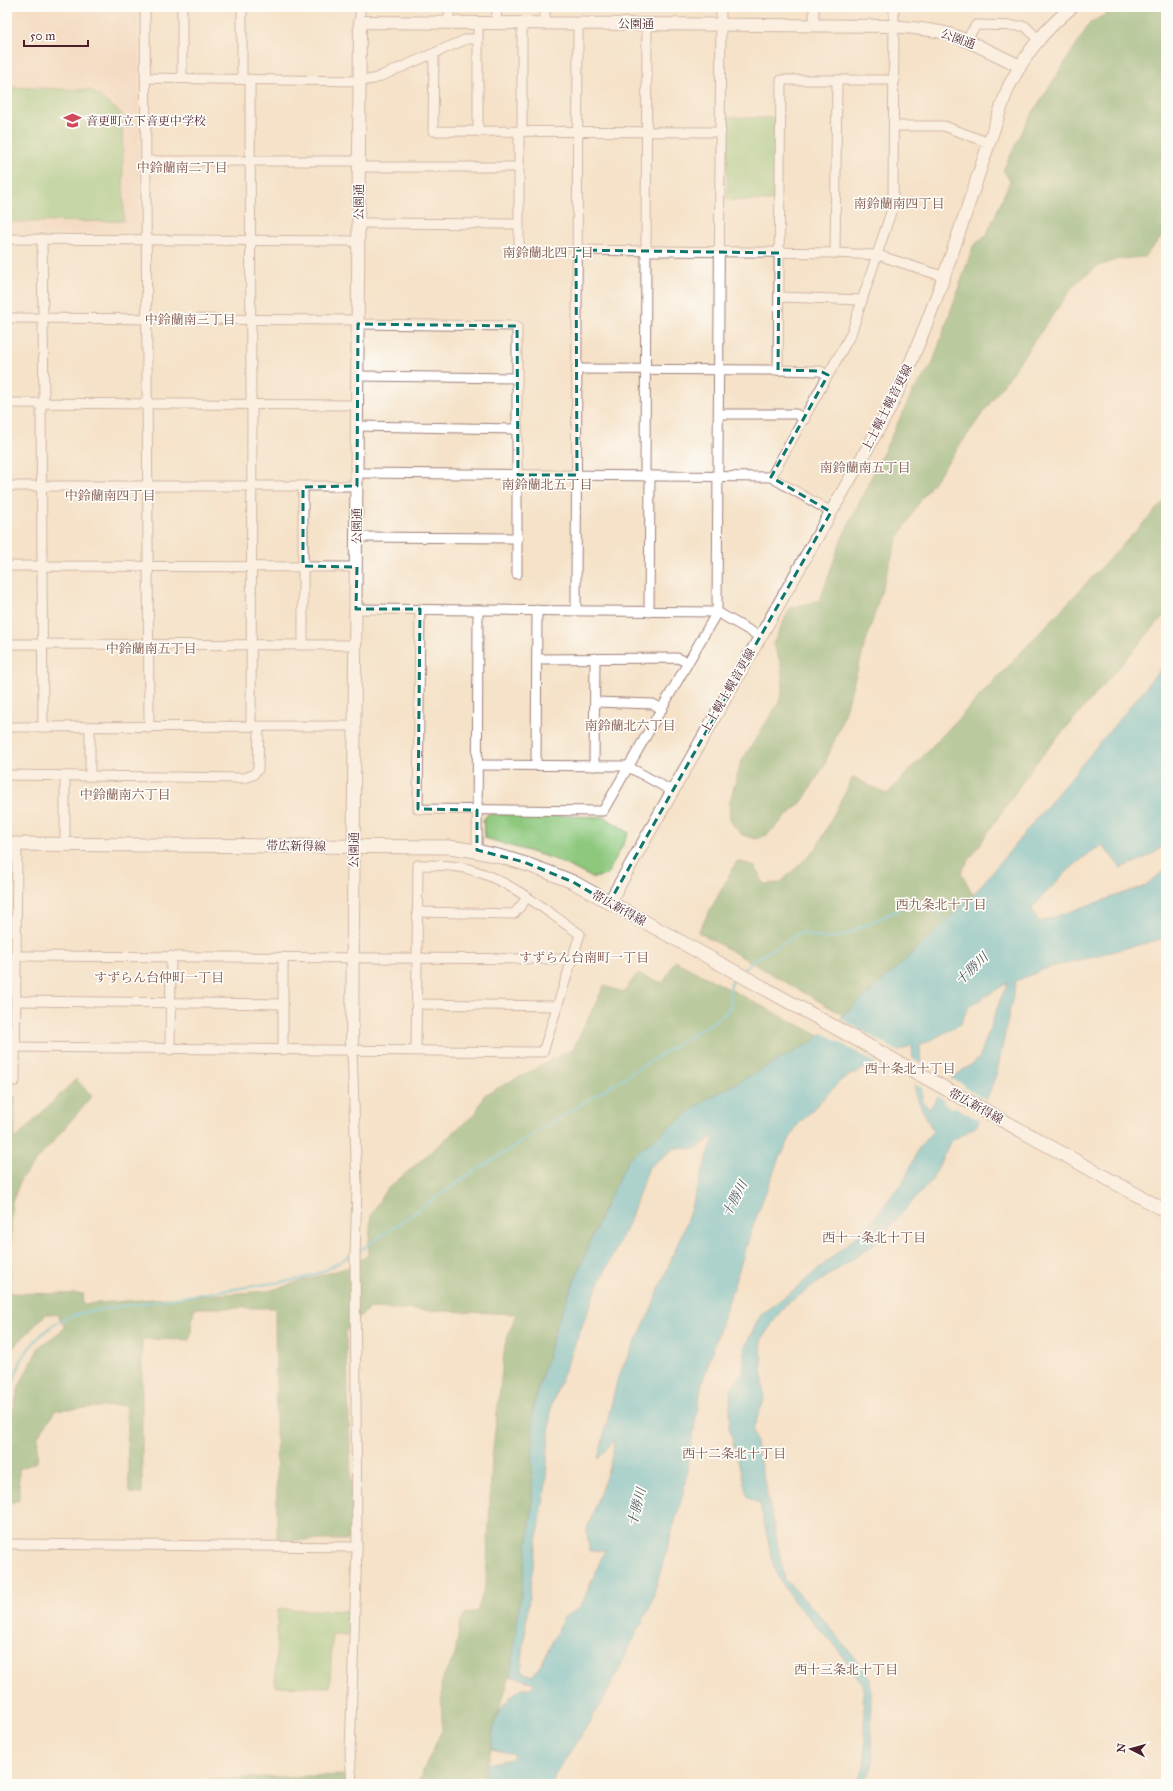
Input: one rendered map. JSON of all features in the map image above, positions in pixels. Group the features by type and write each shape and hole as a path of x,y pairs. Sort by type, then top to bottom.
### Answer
{"main road":[{"name":"帯広新得線","path":"12,844 450,847 477,850 524,862 573,882 1166,1211"}],"street":[{"path":"145,7 149,728"},
{"path":"182,7 182,78"},
{"path":"7,775 248,777 258,769 252,644 250,160 242,7"},
{"path":"360,7 360,22"},
{"path":"449,7 449,22"},
{"path":"496,7 496,23"},
{"path":"545,7 545,23"},
{"path":"420,609 418,809 603,811 627,766 662,709 717,612 721,7"},
{"path":"814,7 814,26"},
{"path":"771,477 851,334 893,206 894,7"},
{"name":"上士幌士幌音更線","path":"609,903 759,636 888,412 906,374 945,277 988,143 1008,88 1020,66 1038,39 1072,7"},
{"name":"公園通","path":"352,1050 360,22 894,26 927,29 966,40 1020,66"},
{"path":"478,23 478,131"},
{"path":"519,250 518,167 522,23"},
{"path":"576,610 576,250 578,24"},
{"path":"647,24 645,369 649,612"},
{"path":"966,40 976,24 1025,26 1038,39"},
{"path":"145,78 360,81 374,79 467,39 478,39"},
{"path":"434,54 433,131 721,132"},
{"path":"778,370 781,80 894,80"},
{"path":"835,253 837,80"},
{"path":"894,126 944,126 988,143"},
{"path":"146,161 250,160 518,167"},
{"path":"358,223 518,224"},
{"path":"7,239 358,241"},
{"path":"42,239 43,727"},
{"path":"576,250 835,253 878,255 945,277"},
{"path":"779,298 862,300"},
{"path":"7,318 250,319 517,326 518,574"},
{"path":"576,369 778,370 820,371 828,375"},
{"path":"358,376 517,378"},
{"path":"7,403 358,405"},
{"path":"719,414 796,414 804,419"},
{"path":"357,426 518,429"},
{"path":"357,473 771,477 831,512"},
{"path":"7,486 357,486"},
{"path":"303,487 303,644"},
{"path":"357,537 518,538"},
{"path":"7,566 356,567"},
{"path":"356,609 717,612 759,636"},
{"path":"477,850 478,610"},
{"path":"536,765 537,610"},
{"path":"7,644 356,645"},
{"path":"594,766 595,658"},
{"path":"537,659 677,658 688,662"},
{"path":"595,702 653,704 662,709"},
{"path":"7,727 149,728 355,726"},
{"path":"90,727 90,776"},
{"path":"478,765 627,766 672,790"},
{"path":"65,844 66,776"},
{"path":"7,1081 15,1081 11,1047 16,1002 17,917 12,844"},
{"path":"11,1047 170,1050 416,1050 543,1052 580,934 506,884 476,871 456,867 418,865 416,1050"},
{"path":"417,912 514,914 528,898"},
{"path":"7,916 17,917"},
{"path":"17,956 561,959 572,962"},
{"path":"170,1050 171,956"},
{"path":"283,958 283,1050"},
{"path":"16,1002 283,1004"},
{"path":"417,1004 558,1006"},
{"path":"352,1050 357,1186 355,1244 357,1547 350,1753 352,1784"},
{"path":"7,1544 357,1547"}],"highlighted area":[{"path":"576,250 779,253 778,370 820,371 828,375 771,477 831,512 609,903 573,882 524,862 477,850 477,810 418,809 420,609 356,609 357,567 303,566 303,487 357,486 358,324 517,326 518,475 577,475"}],"shaded area":[{"name":"音更町立下音更中学校","path":"7,7 138,7 140,235 7,234"}],"green space":[{"path":"1118,7 1166,7 1166,232 1144,257 1120,259 1098,266 1075,284 918,504 897,540 841,724 824,766 802,802 767,835 756,839 742,835 730,822 729,804 741,762 778,704 783,688 781,664 773,644 790,608 820,600 841,540 913,391 932,365 973,246 987,234 1010,181 1003,170 1028,120 1090,23"},
{"path":"7,87 91,90 122,114 124,221 7,222"},
{"path":"728,117 775,118 774,201 727,200"},
{"path":"1166,499 1166,555 1162,560 1166,565 1166,613 1034,765 961,872 973,895 896,969 843,1015 698,932 737,861 755,866 764,884 780,883 816,849 853,777 887,794"},
{"path":"488,814 605,817 629,833 607,875 593,878 554,859 485,838 483,820"},
{"path":"675,961 820,1036 629,1158 603,1211 557,1324 533,1407 532,1510 510,1676 492,1731 491,1749 483,1784 417,1784 442,1730 441,1681 455,1655 460,1624 466,1613 477,1611 486,1583 492,1456 505,1344 516,1314 369,1308 346,1332 353,1532 347,1540 277,1540 275,1308 194,1308 190,1340 142,1339 142,1494 129,1493 126,1405 56,1410 38,1436 37,1462 19,1469 19,1500 8,1504 11,1418 19,1386 39,1347 65,1328 57,1314 46,1314 9,1352 7,1359 7,1096 15,1097 15,1139 76,1079 92,1096 21,1179 12,1203 10,1293 84,1294 82,1304 268,1291 349,1267 368,1255 371,1215 385,1191 476,1113 484,1095 573,1049 604,986 624,992 637,974 663,983"},
{"path":"278,1609 349,1611 349,1635 332,1635 330,1687 275,1686"},
{"path":"343,1775 354,1784 206,1784 209,1779"}],"water":[{"name":"十勝川","path":"1162,668 1166,668 1166,844 1150,856 1121,868 1102,845 1083,858 1056,882 1032,908 1039,922 1145,886 1166,869 1166,938 1047,968 1016,981 997,1072 977,1126 950,1142 932,1180 871,1247 785,1305 761,1340 764,1400 753,1429 785,1579 831,1628 870,1678 873,1764 865,1784 857,1784 865,1762 863,1685 837,1648 795,1603 775,1572 760,1504 748,1498 729,1428 731,1388 743,1373 745,1346 761,1314 794,1290 869,1225 906,1177 919,1147 933,1131 915,1095 912,1045 841,1080 796,1127 777,1163 755,1220 702,1383 683,1494 650,1607 603,1701 554,1777 553,1784 483,1784 487,1764 512,1759 514,1754 491,1749 493,1730 498,1714 507,1700 514,1694 522,1688 531,1688 535,1683 510,1676 532,1510 533,1407 557,1324 603,1211 629,1158 704,1101 812,1042 896,969 973,895 1147,686 1147,684","holes":["1009,982 1000,1000 979,1059 953,1077 929,1109 922,1100 920,1046 961,1024 968,1007","714,1136 686,1223 649,1314 618,1377 598,1459 615,1439 610,1465 587,1529 589,1551 605,1550 580,1608 564,1617 542,1663 532,1676 521,1671 531,1579 545,1492 551,1406 596,1290 629,1222 649,1167 675,1148 696,1149"]}],"pier":[{"path":"838,1017 901,1053 878,1064 821,1032"},
{"path":"911,1058 922,1064 924,1089 913,1083"},
{"path":"950,1079 964,1084 965,1088 988,1101 981,1121 955,1107 951,1108 944,1104 945,1100 937,1096"}],"waterway":[{"path":"743,970 751,962 800,933 826,939 841,937 910,904 921,904 931,908 948,923"},
{"path":"358,1252 467,1176 724,1015 730,1007 731,983 736,977"},
{"path":"7,1406 17,1370 22,1359 35,1340 56,1323 64,1319 74,1315 108,1308 301,1279 324,1271 353,1254"}],"place":[{"name":"音更町立下音更中学校","path":"73,121"}],"district":[{"name":"中鈴蘭南二丁目","path":"182,168"},
{"name":"南鈴蘭南四丁目","path":"899,204"},
{"name":"南鈴蘭北四丁目","path":"548,253"},
{"name":"中鈴蘭南三丁目","path":"190,320"},
{"name":"南鈴蘭南五丁目","path":"865,468"},
{"name":"南鈴蘭北五丁目","path":"547,485"},
{"name":"中鈴蘭南四丁目","path":"110,496"},
{"name":"中鈴蘭南五丁目","path":"151,649"},
{"name":"南鈴蘭北六丁目","path":"630,726"},
{"name":"中鈴蘭南六丁目","path":"125,795"},
{"name":"西九条北十丁目","path":"941,905"},
{"name":"すずらん台南町一丁目","path":"584,958"},
{"name":"すずらん台仲町一丁目","path":"159,978"},
{"name":"西十条北十丁目","path":"910,1069"},
{"name":"西十一条北十丁目","path":"874,1238"},
{"name":"西十二条北十丁目","path":"734,1454"},
{"name":"西十三条北十丁目","path":"846,1670"}]}
